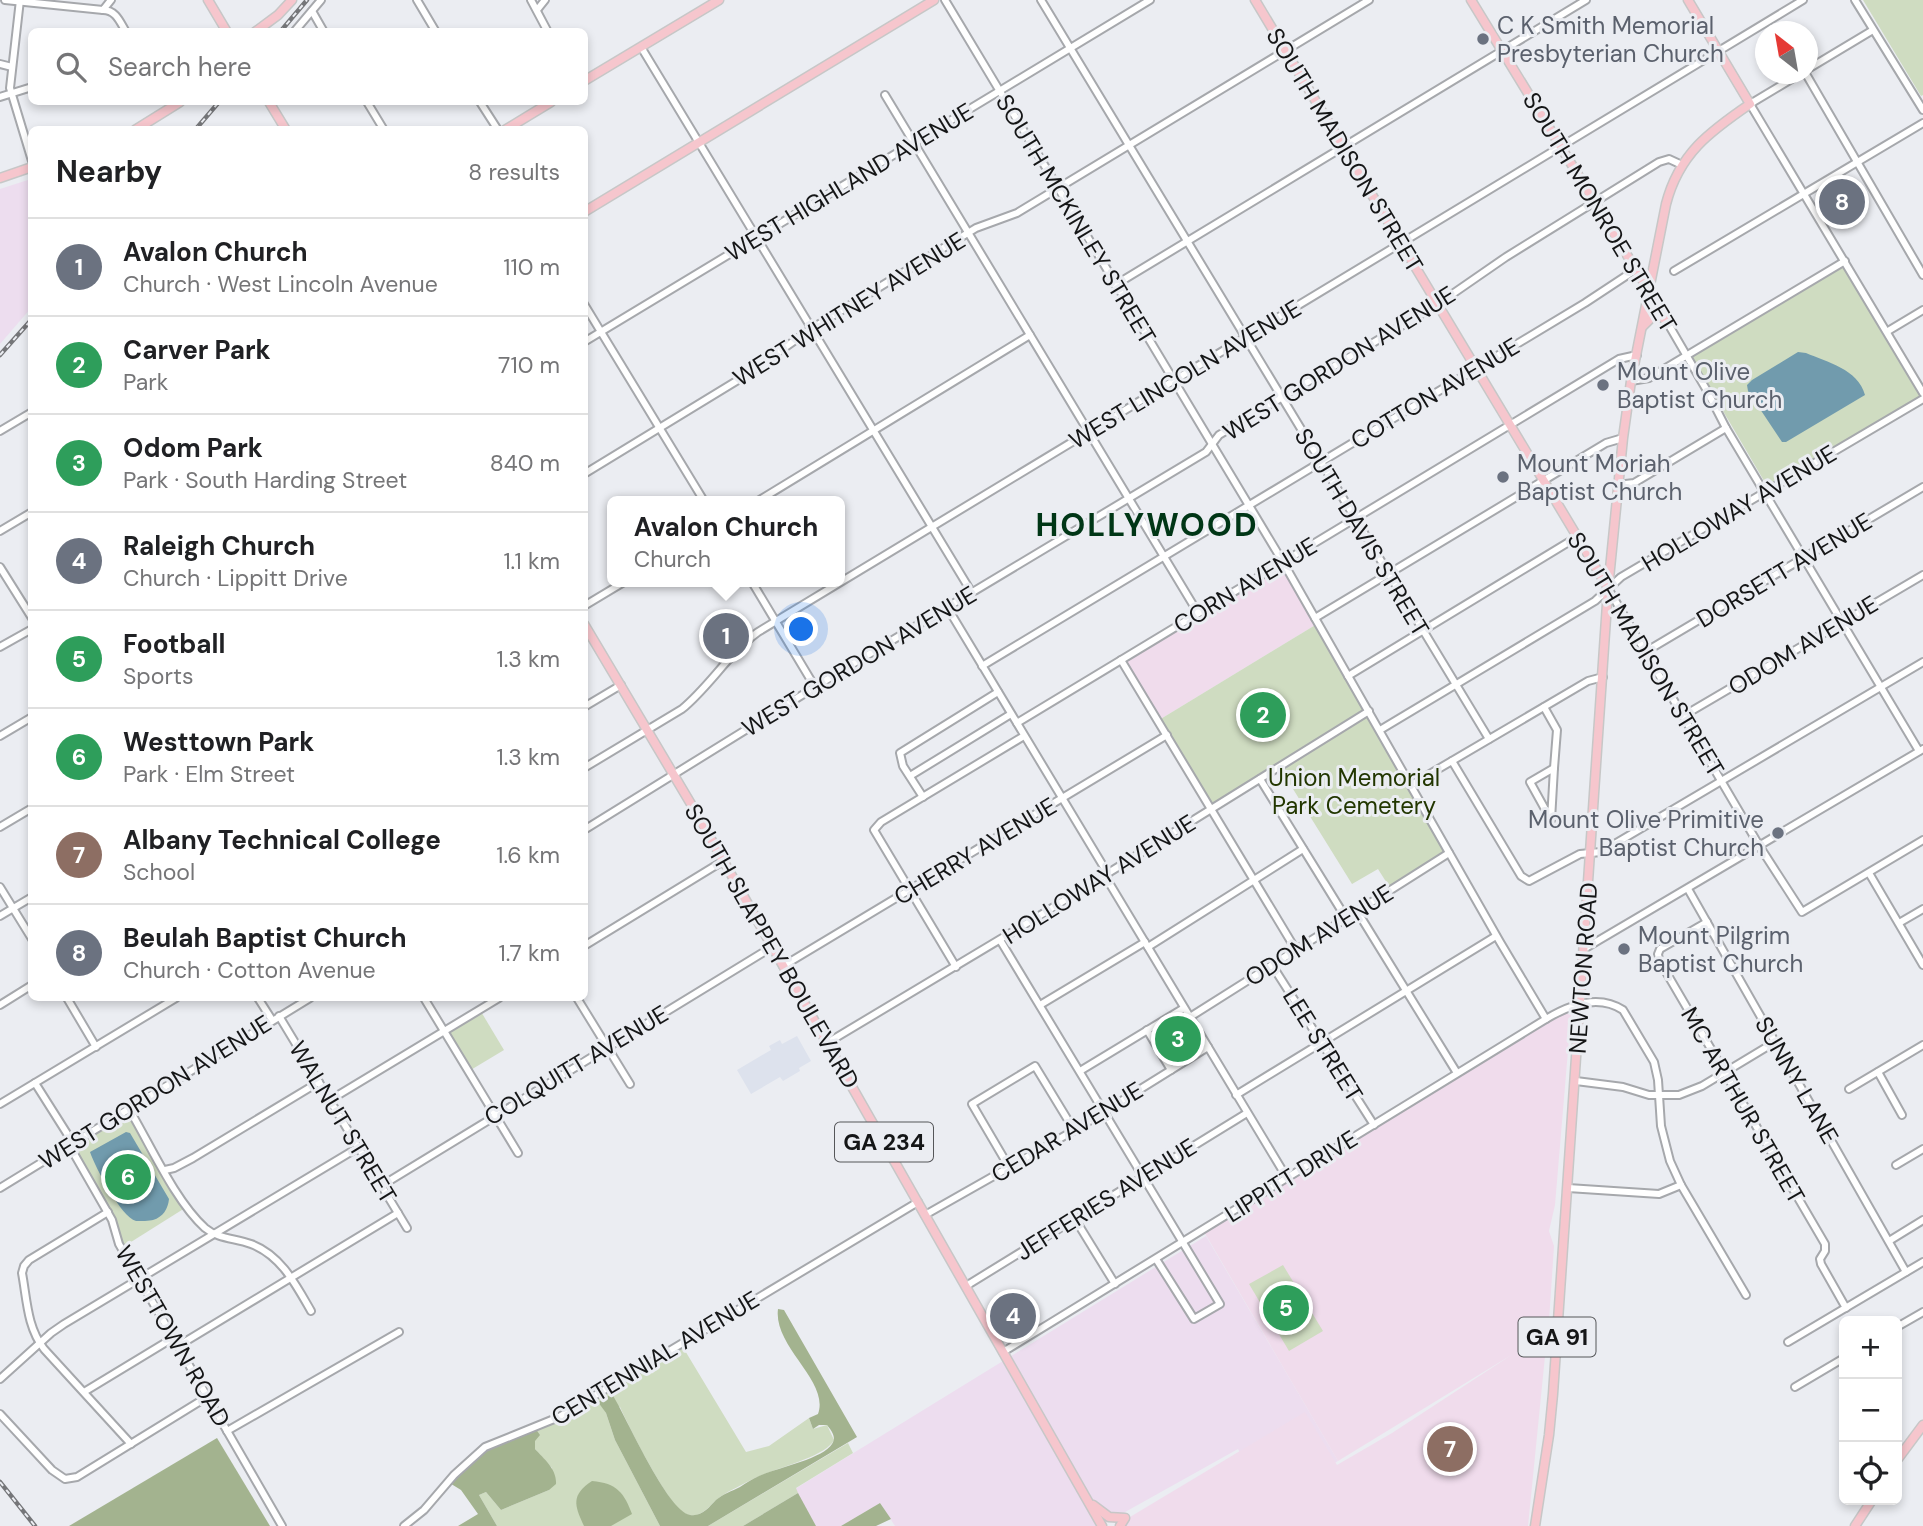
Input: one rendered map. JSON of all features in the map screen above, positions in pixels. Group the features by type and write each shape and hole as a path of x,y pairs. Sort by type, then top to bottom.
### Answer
{"main road":[{"path":"208,0 225,28"},
{"path":"260,28 292,0"},
{"path":"588,79 719,0"},
{"path":"588,210 934,0"},
{"name":"SOUTH MADISON STREET","path":"1255,0 1608,589"},
{"name":"SOUTH MONROE STREET","path":"1471,0 1649,292"},
{"path":"1688,0 1750,104"},
{"name":"GA 91","path":"1682,165 1704,137 1750,104"},
{"path":"141,126 170,105"},
{"path":"270,105 283,126"},
{"path":"512,126 546,105"},
{"name":"NEWTON ROAD","path":"1535,1526 1549,1435 1617,485 1631,381 1668,197 1682,165"},
{"path":"0,178 28,168"},
{"path":"1633,267 1642,270 1655,261"},
{"path":"1642,328 1649,317 1654,315 1661,316 1666,321"},
{"name":"SOUTH SLAPPEY BOULEVARD","path":"588,631 674,775 1102,1526"},
{"path":"1902,1453 1923,1424"},
{"path":"1088,1501 1109,1517 1125,1518 1119,1526"},
{"path":"1855,1526 1869,1505"}],"street":[{"path":"5,0 109,10 123,28"},
{"path":"103,10 111,0"},
{"path":"297,28 321,0"},
{"path":"417,0 434,28"},
{"path":"531,0 546,28"},
{"path":"537,10 545,0"},
{"name":"SOUTH MCKINLEY STREET","path":"945,0 1283,562 1496,936 1546,1018"},
{"name":"SOUTH DAVIS STREET","path":"1041,0 1489,739"},
{"name":"WEST HIGHLAND AVENUE","path":"588,340 1150,0"},
{"name":"WEST WHITNEY AVENUE","path":"588,472 743,377 810,329 969,233 1007,218 1369,0"},
{"path":"1115,285 1586,0"},
{"name":"WEST LINCOLN AVENUE","path":"845,579 1803,0"},
{"path":"1855,0 1921,101 1923,110"},
{"path":"20,1 10,93 28,149"},
{"path":"312,11 322,28"},
{"path":"1818,64 1874,30"},
{"path":"641,47 972,593"},
{"path":"0,64 12,67"},
{"path":"1783,84 1750,104 1923,393"},
{"path":"1814,84 1923,275"},
{"path":"0,97 28,88"},
{"path":"885,95 1198,613"},
{"path":"369,105 382,126"},
{"path":"482,105 495,126"},
{"path":"1674,271 1923,123"},
{"name":"WEST GORDON AVENUE","path":"588,828 815,687 1206,452 1219,435 1438,304 1506,257 1658,162 1669,159 1682,165"},
{"path":"1631,381 1649,378 1845,261"},
{"name":"COTTON AVENUE","path":"982,666 1585,303 1633,267"},
{"name":"SOUTH MONROE STREET","path":"1649,292 1726,428 1921,750"},
{"path":"1888,331 1923,310"},
{"path":"588,311 701,496"},
{"path":"766,496 1030,335"},
{"name":"CORN AVENUE","path":"1017,723 1619,359 1637,355"},
{"name":"HOLLOWAY AVENUE","path":"1380,730 1595,601 1621,577 1923,399"},
{"path":"0,431 28,414"},
{"path":"1617,485 1634,483 1726,428"},
{"path":"1315,618 1606,443 1623,438"},
{"name":"DORSETT AVENUE","path":"1645,652 1923,487"},
{"path":"0,531 28,514"},
{"path":"1348,676 1577,537"},
{"path":"0,566 28,612"},
{"name":"ODOM AVENUE","path":"1682,716 1923,575"},
{"path":"588,604 616,587"},
{"path":"755,587 815,687"},
{"name":"WEST LINCOLN AVENUE","path":"588,766 648,731 692,701 733,653 758,632 832,587"},
{"name":"SOUTH MADISON STREET","path":"1608,589 1760,847 1802,912 1869,873"},
{"path":"947,607 1287,1178"},
{"path":"0,648 28,631"},
{"name":"LEE STREET","path":"1121,660 1296,950"},
{"path":"1452,761 1521,876 1529,881 1580,854 1601,852 1923,662"},
{"path":"1411,785 1588,681 1603,677"},
{"path":"588,705 621,685"},
{"path":"923,797 900,753 998,692"},
{"path":"1544,707 1558,730 1551,820 1530,782 1554,768"},
{"name":"HOLLOWAY AVENUE","path":"827,1042 956,967 1368,711"},
{"path":"910,776 1011,714"},
{"path":"0,736 28,719"},
{"name":"CHERRY AVENUE","path":"783,966 1167,735"},
{"path":"956,967 874,830 877,825 1024,736"},
{"path":"1584,949 1921,750"},
{"path":"1260,779 1346,918"},
{"path":"0,827 28,810"},
{"path":"1923,840 1869,873 1923,965"},
{"path":"1040,1005 1254,881 1303,849"},
{"name":"ODOM AVENUE","path":"1190,1017 1449,853"},
{"path":"588,944 723,861"},
{"path":"0,887 28,933"},
{"name":"SUNNY LANE","path":"1688,889 1906,1272"},
{"path":"0,916 28,900"},
{"path":"1899,923 1923,909"},
{"path":"1357,911 1457,1073"},
{"name":"MC ARTHUR STREET","path":"1707,922 1665,946 1658,954 1825,1244 1821,1264 1846,1308"},
{"path":"1236,1095 1496,936"},
{"path":"1000,940 1220,1304 1194,1319 1157,1259"},
{"name":"COLQUITT AVENUE","path":"381,1186 772,947"},
{"name":"LEE STREET","path":"1272,965 1374,1125"},
{"path":"0,1005 28,988"},
{"path":"68,1001 96,1047"},
{"path":"0,1104 171,1001"},
{"name":"WALNUT STREET","path":"260,1001 272,1020"},
{"name":"WEST GORDON AVENUE","path":"0,1188 305,1001"},
{"path":"426,1001 518,1153"},
{"path":"330,1100 494,1001"},
{"path":"579,1001 629,1084"},
{"path":"1580,1003 1618,1006 1625,1012 1654,1062 1663,1137 1681,1185 1746,1295"},
{"name":"LIPPITT DRIVE","path":"1003,1352 1546,1018 1580,1003"},
{"path":"1080,1071 1184,1008"},
{"name":"WALNUT STREET","path":"279,1016 407,1228"},
{"path":"1147,1030 1171,1070"},
{"path":"1576,1081 1658,1096 1689,1093 1775,1042"},
{"path":"1849,1089 1923,1045"},
{"name":"CEDAR AVENUE","path":"925,1215 1074,1130 1208,1047"},
{"path":"1009,1167 972,1104 1035,1066 1074,1130"},
{"path":"1878,1072 1902,1115"},
{"path":"165,1170 193,1158 319,1082"},
{"name":"WESTTOWN ROAD","path":"35,1083 108,1212 120,1244 282,1526"},
{"path":"129,1109 192,1214 205,1228 259,1248 285,1269 311,1311"},
{"name":"JEFFERIES AVENUE","path":"966,1286 1247,1113"},
{"path":"0,1379 64,1324 359,1147"},
{"path":"1896,1165 1923,1149"},
{"path":"1568,1188 1659,1194 1681,1185"},
{"name":"CENTENNIAL AVENUE","path":"404,1526 424,1510 454,1475 485,1447 559,1417 918,1202"},
{"path":"108,1212 24,1266 22,1273 30,1324 39,1343 131,1444"},
{"path":"178,1346 398,1213"},
{"path":"1075,1219 1115,1283"},
{"path":"1889,1241 1923,1220"},
{"path":"1788,1342 1923,1262"},
{"path":"1902,1324 1923,1312"},
{"path":"227,1431 399,1332"},
{"path":"84,1392 173,1338"},
{"path":"1795,1388 1839,1362"},
{"path":"0,1414 51,1470 65,1479 77,1477 207,1396"}],"shaded area":[{"path":"28,180 28,311 0,344 0,189"},
{"path":"1282,564 1317,624 1159,720 1124,659"},
{"path":"1565,1013 1571,1015 1555,1205 1549,1231 1554,1246 1547,1351 1515,1352 1545,1356 1528,1526 1115,1526 1305,1412 1337,1465 1392,1433 1513,1354 1338,1461 1203,1230"},
{"path":"797,1036 811,1061 783,1081 780,1077 751,1094 737,1070 771,1050 769,1046 780,1040 782,1044"},
{"path":"1206,1236 1338,1461 1268,1503 1238,1449 1100,1526 895,1526 880,1503 841,1526 816,1526 795,1489"}],"green space":[{"path":"1863,0 1923,0 1923,95 1921,96"},
{"path":"1845,261 1923,393 1923,398 1767,486 1699,370 1687,355"},
{"path":"1317,624 1367,710 1212,807 1159,720"},
{"name":"Union Memorial Park Cemetery","path":"1368,713 1447,852 1390,888 1378,869 1352,884 1280,768"},
{"path":"1184,1009 1207,1047 1171,1069 1148,1031"},
{"path":"480,1010 504,1050 469,1071 445,1031"},
{"path":"129,1110 185,1208 123,1247 70,1146"},
{"path":"1283,1265 1323,1331 1289,1351 1249,1284"},
{"path":"778,1309 784,1310 857,1437 708,1526 660,1526 615,1440 606,1413 598,1402 612,1394 659,1481 670,1498 690,1515 702,1513 722,1496 756,1477 819,1454 832,1444 834,1436 827,1425 819,1425 813,1429 809,1418 818,1414 820,1402 809,1376 784,1337"},
{"path":"681,1344 746,1452 769,1446 809,1418 813,1429 827,1425 834,1440 821,1452 753,1479 724,1494 700,1514 690,1515 684,1513 668,1495 620,1407 599,1402 606,1413 615,1440 660,1526 497,1526 479,1495 486,1492 501,1510 549,1490 552,1468 535,1449 535,1428"},
{"path":"535,1428 540,1435 535,1441 535,1449 552,1469 556,1484 549,1490 501,1510 486,1492 479,1495 497,1526 458,1526 478,1514 461,1490 448,1482 485,1447"},
{"path":"217,1438 270,1526 69,1526"},
{"path":"848,1443 853,1453 796,1488 798,1493 743,1526 708,1526"},
{"path":"592,1481 608,1484 618,1490 632,1514 611,1526 584,1526 576,1501 580,1491"},
{"path":"798,1493 816,1526 743,1526"},
{"path":"880,1503 891,1519 876,1526 841,1526"}],"water":[{"path":"1798,352 1823,360 1849,373 1856,379 1865,395 1782,442 1748,391 1747,385"},
{"path":"126,1132 130,1133 169,1199 164,1212 153,1220 136,1221 123,1211 90,1152"}],"railway":[{"path":"283,28 307,0"},
{"path":"198,126 216,105"},
{"path":"0,355 28,324"},
{"path":"0,1482 35,1526"}],"place":[{"name":"C K Smith Memorial Presbyterian Church","path":"1483,39"},
{"name":"Beulah Baptist Church","path":"1842,202"},
{"name":"Mount Olive Baptist Church","path":"1603,385"},
{"name":"Mount Moriah Baptist Church","path":"1503,477"},
{"name":"Avalon Church","path":"726,636"},
{"name":"Carver Park","path":"1263,715"},
{"name":"Mount Olive Primitive Baptist Church","path":"1778,833"},
{"name":"Mount Pilgrim Baptist Church","path":"1624,949"},
{"name":"Odom Park","path":"1178,1039"},
{"name":"Westtown Park","path":"128,1177"},
{"name":"Football","path":"1286,1308"},
{"name":"Raleigh Church","path":"1013,1316"},
{"name":"Albany Technical College","path":"1450,1449"}],"district":[{"name":"HOLLYWOOD","path":"1147,525"}]}
